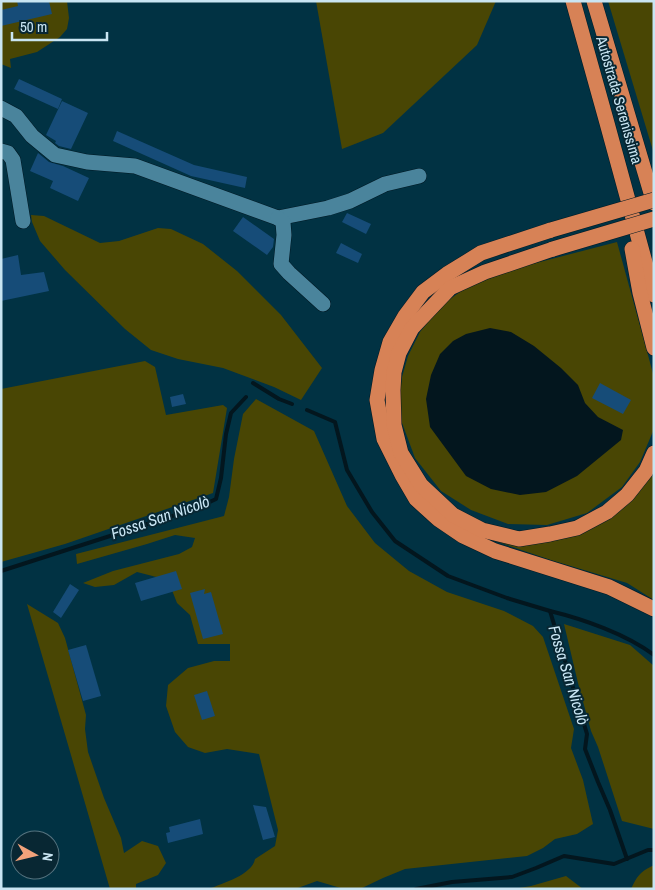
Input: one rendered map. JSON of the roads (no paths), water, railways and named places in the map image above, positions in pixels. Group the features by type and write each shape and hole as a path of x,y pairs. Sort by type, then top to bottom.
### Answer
{"highway":[{"name":"Autostrada Serenissima","path":"573,1 654,295"},
{"name":"Autostrada Serenissima","path":"594,1 654,202"},
{"path":"608,123 640,293 654,348"},
{"path":"654,202 551,230 480,253 447,274 423,292 405,316 390,342 382,370 377,400 384,439 402,475 416,499 438,519 463,536 495,551 608,588 654,609"},
{"path":"654,219 485,272 450,288 412,328 400,353 394,372 393,390 394,425 401,454 421,485 453,515 482,530 519,539 577,528 607,512 627,495 646,471 654,453"}],"street":[{"path":"1,108 16,116 32,136 55,155 87,162 135,166 278,218 283,222 284,235 281,264 323,304"},
{"path":"1,151 8,153 13,160 23,220"},
{"path":"278,218 328,208 350,201 385,184 419,176"}],"water":[{"path":"490,328 511,332 534,346 578,385 585,403 598,417 623,430 621,440 577,476 546,492 520,495 491,489 466,476 430,427 426,399 431,375 440,354 453,341 466,334"}],"waterway":[{"name":"Fossa San Nicolò","path":"253,383 279,399 292,404"},
{"name":"Fossa San Nicolò","path":"1,571 197,508 216,499 231,413 246,397"},
{"name":"Fossa San Nicolò","path":"307,410 335,422 347,470 372,512 395,541 448,576 507,598 550,611 587,734 585,749 610,810 627,859"},
{"path":"550,611 604,628 631,640 654,655"},
{"path":"416,889 452,882 512,877 564,856 614,864 648,850 654,850"}]}
